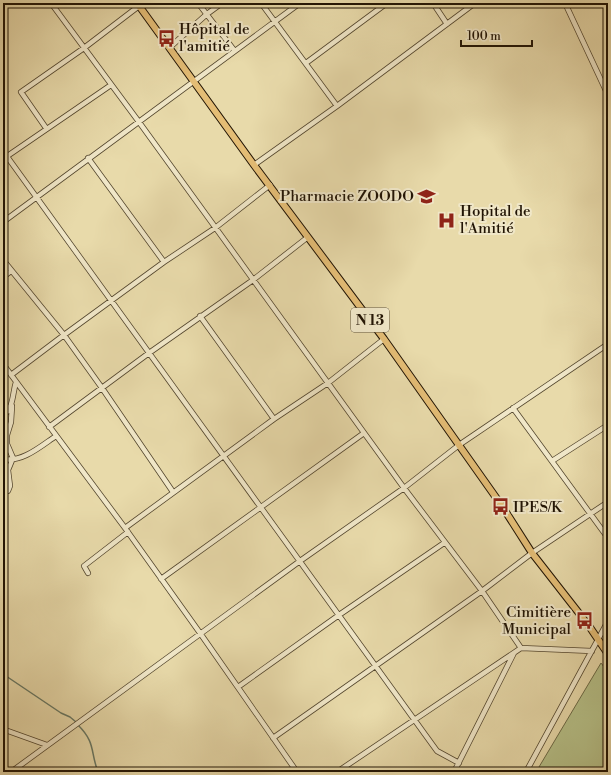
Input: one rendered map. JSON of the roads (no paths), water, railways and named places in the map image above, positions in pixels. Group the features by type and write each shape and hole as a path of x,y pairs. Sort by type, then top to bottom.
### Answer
{"main road":[{"name":"N 13","path":"138,5 194,80 254,165 384,339 502,506 532,553 589,626 608,654"}],"street":[{"path":"51,3 404,488 482,591 521,648"},
{"path":"198,3 234,50"},
{"path":"169,48 206,14 222,3"},
{"path":"261,3 337,106"},
{"path":"3,222 234,50 300,3"},
{"path":"306,63 387,3"},
{"path":"433,3 447,24"},
{"path":"254,165 337,106 475,3"},
{"path":"565,3 608,95"},
{"path":"46,128 21,92 84,48 138,5"},
{"path":"5,158 46,128 111,85"},
{"path":"3,151 5,158 36,197 262,507 437,751 459,763"},
{"path":"88,158 164,262"},
{"path":"11,375 64,335 112,302 164,262 215,228 270,185"},
{"path":"49,427 200,316 253,280 308,237"},
{"path":"3,260 64,335 173,492"},
{"path":"3,277 11,271"},
{"path":"200,316 274,419"},
{"path":"88,573 84,566 173,492 274,419 328,383 384,339"},
{"path":"11,772 200,633 404,488 459,445 608,344"},
{"path":"3,364 126,530 297,772"},
{"path":"3,490 8,491 10,486 8,470 13,458 7,444 7,435 11,422 13,392 16,382"},
{"path":"3,416 12,406"},
{"path":"513,408 608,538"},
{"path":"552,461 608,425"},
{"path":"161,579 364,433"},
{"path":"3,459 12,461 34,450 56,436"},
{"path":"273,738 482,591 532,553 608,502"},
{"path":"238,687 444,542"},
{"path":"526,772 608,621"},
{"path":"337,772 514,651 521,648 592,651"},
{"path":"454,772 514,651"},
{"path":"3,730 46,745"}],"waterway":[{"path":"3,674 76,722"},
{"path":"78,725 88,737 98,772"}],"place":[{"name":"Hôpital de l'amitié","path":"166,38"},
{"name":"Pharmacie ZOODO","path":"427,196"},
{"name":"Hopital de l'Amitié","path":"447,220"},
{"name":"IPES/K","path":"500,507"},
{"name":"Cimitière Municipal","path":"584,621"}]}
